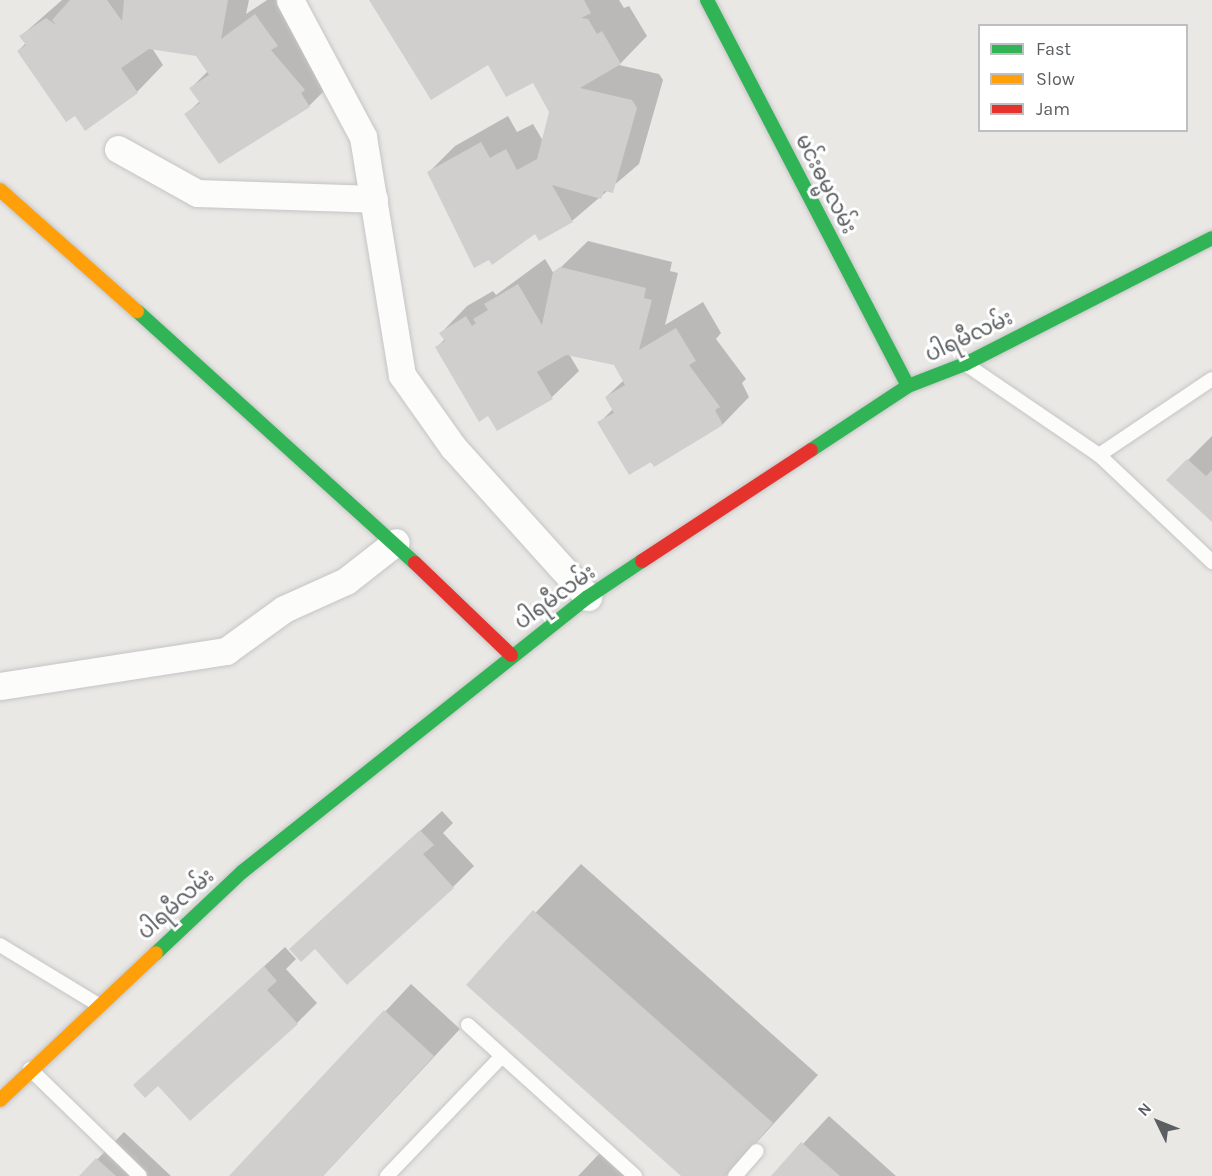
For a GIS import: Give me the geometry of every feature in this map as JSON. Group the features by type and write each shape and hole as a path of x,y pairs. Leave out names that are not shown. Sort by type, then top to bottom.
{"main road":[{"name":"မင်းဓမ္မလမ်း","path":"707,0 908,386"},
{"path":"0,190 396,542 511,655"},
{"name":"ပါရမီလမ်း","path":"0,1100 29,1068 242,872 511,655 588,597 908,386 965,364 1212,238"}],"street":[{"path":"290,0 363,137 402,375 453,447 588,597"},
{"path":"118,148 197,193 374,199"},
{"path":"0,686 226,651 284,609 346,581 396,542"}],"lane":[{"path":"965,364 1099,455 1212,561"},
{"path":"1099,455 1212,379"},
{"path":"0,945 97,1004"},
{"path":"468,1025 635,1176"},
{"path":"387,1176 502,1056"},
{"path":"29,1068 140,1176"},
{"path":"735,1176 757,1151"}],"building":[{"path":"70,0 107,0 122,21 124,0 228,0 221,39 255,14 278,46 271,50 305,90 301,93 310,107 219,164 184,114 200,103 189,88 209,75 196,56 149,49 121,68 138,93 85,131 75,116 66,122 17,51 26,45 19,36 46,18 56,25 52,20"},
{"path":"369,0 584,0 591,13 581,18 588,19 597,34 602,31 621,64 580,88 632,100 637,108 613,193 604,191 601,199 552,185 573,222 539,241 535,234 492,265 489,260 474,268 427,172 481,142 490,158 506,149 517,170 537,159 549,112 533,83 506,97 488,65 431,100"},
{"path":"560,267 646,288 644,298 652,300 639,350 676,328 696,361 689,365 720,407 715,410 723,425 654,467 651,462 629,475 597,422 614,413 605,397 625,385 614,365 566,355 537,372 553,399 497,431 488,416 479,422 435,347 445,341 439,333 466,316 472,326 476,323 473,319 488,310 484,304 518,284 542,325 553,272"},
{"path":"1187,459 1206,476 1212,470 1212,522 1166,480"},
{"path":"420,830 434,845 423,854 454,888 347,985 315,949 301,962 289,949"},
{"path":"533,910 773,1123 726,1176 681,1176 466,985"},
{"path":"264,966 277,981 267,990 298,1024 190,1121 158,1086 145,1098 133,1085"},
{"path":"384,1010 434,1056 323,1176 229,1176"},
{"path":"801,1142 840,1176 771,1176"},
{"path":"96,1158 116,1176 79,1176"}],"traffic: fast":[{"path":"707,0 908,386"},
{"path":"811,450 908,386 965,364 1212,238"},
{"path":"137,311 415,563"},
{"path":"156,953 242,872 588,597 642,561"}],"traffic: slow":[{"path":"0,190 137,311"},
{"path":"0,1100 156,953"}],"traffic: jam":[{"path":"642,561 811,450"},
{"path":"415,563 511,655"}]}
